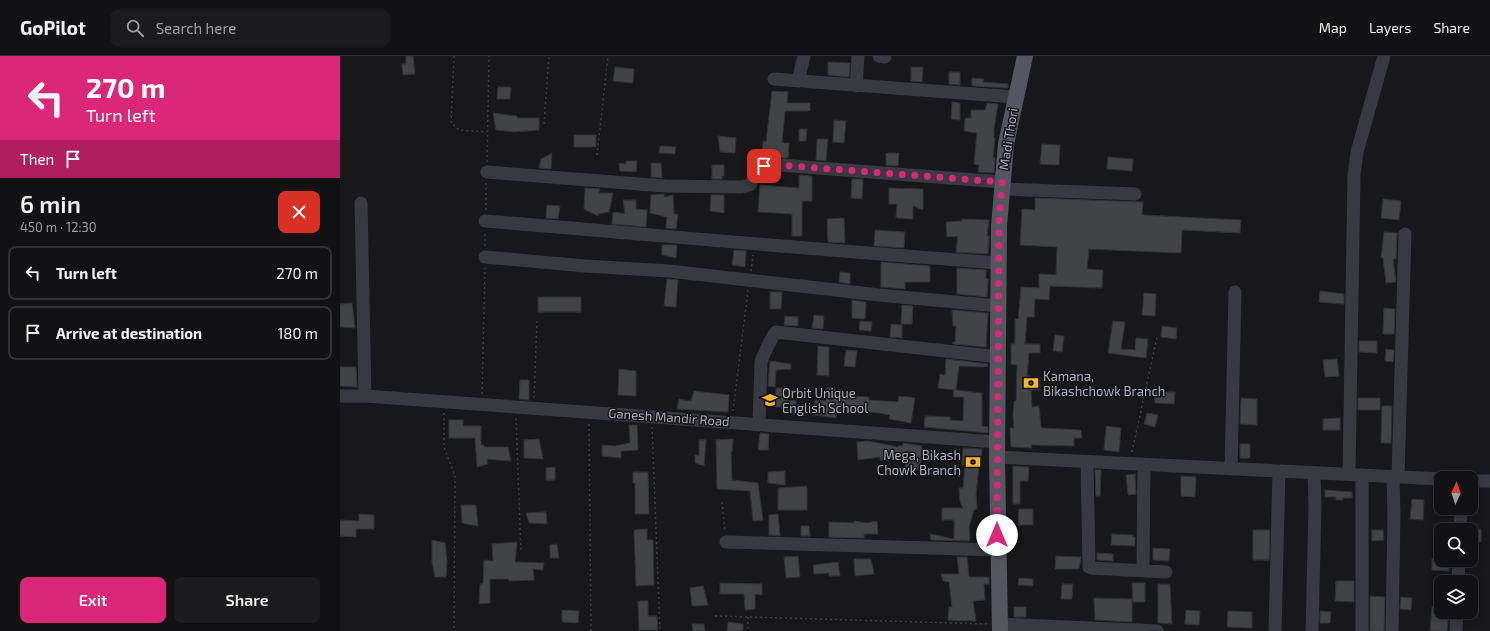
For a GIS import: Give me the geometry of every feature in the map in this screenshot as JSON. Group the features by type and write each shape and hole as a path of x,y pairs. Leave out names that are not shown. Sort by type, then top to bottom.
{"main road":[{"name":"Madi Thori","path":"999,627 997,449 999,263 1002,186 1006,144 1025,56"}],"street":[{"path":"798,81 804,56"},
{"path":"856,86 858,56"},
{"path":"878,56 885,56"},
{"path":"1349,474 1354,176 1357,152 1384,56"},
{"path":"774,79 1015,97"},
{"path":"486,172 665,186 741,187 750,184 758,168 779,165 1002,186 1135,194"},
{"path":"361,203 364,396"},
{"path":"486,221 858,253 999,263"},
{"path":"1392,631 1394,515 1405,234"},
{"path":"485,257 750,279 879,295 999,306"},
{"path":"1231,469 1235,292"},
{"path":"759,423 762,356 769,346 771,337 776,332 999,357"},
{"name":"Ganesh Mandir Road","path":"340,396 364,396 444,403 759,423 997,449 1087,462 1434,479"},
{"path":"1087,462 1089,567 1166,572"},
{"path":"1143,570 1144,464"},
{"path":"1275,631 1279,471"},
{"path":"1312,631 1315,506 1314,473"},
{"path":"1362,475 1362,631"},
{"path":"1478,481 1490,481"},
{"path":"726,542 997,550"},
{"path":"1456,631 1457,619"},
{"path":"999,627 1157,631"}],"path":[{"path":"454,56 451,123 459,130 487,132"},
{"path":"544,124 549,56"},
{"path":"597,155 608,56"},
{"path":"732,421 754,243"},
{"path":"534,408 537,321"},
{"path":"1129,464 1158,337"},
{"path":"444,403 444,448 455,476 454,631"},
{"path":"515,407 521,552"},
{"path":"589,412 591,631"},
{"path":"651,416 660,631"},
{"path":"722,502 726,542"},
{"path":"715,616 748,616 999,627"},
{"path":"748,616 748,631"}],"building":[{"path":"406,56 413,56 415,74 403,75 402,64 406,64"},
{"path":"828,62 850,63 849,77 828,75"},
{"path":"615,67 634,69 633,83 613,81"},
{"path":"911,67 923,67 922,82 911,81"},
{"path":"949,72 960,72 960,85 949,84"},
{"path":"972,78 984,79 983,82 1008,84 1008,88 972,86"},
{"path":"498,87 511,87 510,99 497,99"},
{"path":"772,91 788,92 787,103 810,103 810,111 785,111 782,143 789,143 788,158 769,158 769,155 762,154 763,141 766,142"},
{"path":"952,102 960,103 960,120 951,119"},
{"path":"987,103 998,104 994,128 994,173 978,172 979,165 974,164 977,133 964,131 965,118 971,118 971,110 985,110"},
{"path":"493,113 517,116 517,118 539,118 539,130 514,132 496,130"},
{"path":"834,120 846,121 844,143 833,142"},
{"path":"799,129 807,129 806,141 799,141"},
{"path":"574,135 596,135 596,147 574,147"},
{"path":"718,136 736,138 735,153 720,152"},
{"path":"817,139 828,139 826,161 816,160"},
{"path":"1042,144 1060,145 1059,165 1040,164"},
{"path":"660,146 676,147 675,154 659,153"},
{"path":"552,153 551,169 539,168 541,159"},
{"path":"886,153 899,153 898,166 886,165"},
{"path":"1108,157 1133,159 1132,171 1107,169"},
{"path":"626,161 637,161 636,172 620,171 619,163 626,164"},
{"path":"651,163 661,163 662,178 651,177"},
{"path":"712,165 724,165 724,176 722,176 722,179 712,179"},
{"path":"799,175 812,176 812,201 802,201 802,236 792,236 792,214 758,212 760,185 799,188"},
{"path":"852,179 863,179 862,199 851,198"},
{"path":"585,188 600,189 599,193 613,193 609,212 598,214 598,216 584,209"},
{"path":"889,188 923,189 923,210 913,206 913,219 896,218 897,204 889,204"},
{"path":"664,194 664,197 673,195 674,214 678,214 676,229 666,228 667,217 650,213 651,195"},
{"path":"711,195 724,195 724,213 710,211"},
{"path":"1035,198 1143,202 1142,215 1241,220 1240,233 1182,230 1181,253 1089,249 1087,269 1103,270 1102,288 1050,286 1049,300 1035,299 1034,317 1027,317 1025,344 1040,344 1040,353 1029,353 1027,376 1030,376 1030,381 1040,380 1040,390 1031,390 1032,407 1039,406 1041,427 1043,428 1081,430 1082,438 1074,438 1074,446 1031,445 1032,448 1011,447 1010,428 1014,428 1013,416 1014,401 1016,401 1017,365 1011,364 1011,344 1015,344 1015,319 1018,319 1021,287 1039,288 1039,274 1056,275 1057,247 1020,245 1022,209 1035,210"},
{"path":"1383,199 1401,201 1399,220 1381,218"},
{"path":"623,200 636,200 636,209 647,210 646,227 612,224 613,212 625,214"},
{"path":"547,205 560,206 558,219 546,218"},
{"path":"844,218 845,243 828,242 827,219"},
{"path":"962,219 989,220 987,236 989,236 988,254 956,252 958,236 947,237 946,222 962,221"},
{"path":"875,230 905,232 904,248 874,246"},
{"path":"1384,232 1397,233 1396,259 1393,259 1396,282 1386,283 1383,258 1381,258"},
{"path":"662,245 677,245 676,258 662,255"},
{"path":"734,250 746,251 745,267 732,265"},
{"path":"881,262 930,266 930,282 905,282 905,289 881,287"},
{"path":"957,268 986,270 986,279 988,279 987,297 957,294"},
{"path":"840,272 850,273 850,284 839,282"},
{"path":"667,279 678,280 676,307 664,306"},
{"path":"1320,291 1344,294 1344,304 1319,302"},
{"path":"770,292 782,292 781,309 770,309"},
{"path":"1144,293 1156,294 1155,316 1142,315"},
{"path":"538,297 581,297 581,312 538,312"},
{"path":"852,300 866,302 865,319 852,318"},
{"path":"352,303 355,328 340,327 340,304"},
{"path":"902,305 913,306 912,324 901,324"},
{"path":"1384,308 1395,309 1394,334 1383,334"},
{"path":"952,310 988,313 986,347 953,344 953,342 955,342 956,326 953,326"},
{"path":"814,315 824,316 823,329 812,328"},
{"path":"785,316 798,317 798,326 784,325"},
{"path":"860,321 872,322 871,331 859,330"},
{"path":"1113,321 1125,322 1121,349 1135,350 1136,338 1148,339 1146,358 1108,353"},
{"path":"891,324 902,325 902,338 890,337"},
{"path":"1162,326 1177,328 1176,339 1161,337"},
{"path":"1055,335 1064,336 1062,352 1053,351"},
{"path":"1359,341 1377,341 1377,353 1359,352"},
{"path":"818,346 829,347 829,376 817,375"},
{"path":"1386,349 1394,350 1393,362 1385,361"},
{"path":"846,350 857,351 855,367 844,366"},
{"path":"946,359 988,364 988,366 983,367 959,366 956,390 982,393 982,426 988,427 988,433 924,427 925,416 950,417 950,420 963,421 964,397 953,397 954,390 938,388 940,374 945,375"},
{"path":"1337,359 1339,376 1325,377 1323,360"},
{"path":"770,361 791,364 791,369 776,370 775,387 768,386"},
{"path":"340,367 356,367 357,387 340,386"},
{"path":"619,369 636,371 636,396 618,395"},
{"path":"520,380 529,380 529,400 519,399"},
{"path":"776,388 785,388 785,400 796,401 795,414 785,413 785,407 775,407"},
{"path":"827,388 835,388 835,395 869,397 869,400 898,402 899,396 915,398 911,423 889,419 890,415 879,413 835,411 836,418 814,415 815,400 826,401"},
{"path":"694,391 729,395 728,412 677,409 679,399 691,401"},
{"path":"1154,392 1175,392 1174,404 1155,403"},
{"path":"1241,398 1257,399 1257,425 1240,424"},
{"path":"1358,398 1380,398 1380,410 1358,410"},
{"path":"1382,406 1392,406 1391,443 1381,443"},
{"path":"1147,413 1158,415 1155,427 1144,424"},
{"path":"1340,418 1340,430 1323,430 1323,419"},
{"path":"449,420 463,420 463,426 481,426 481,445 484,445 484,447 508,447 511,461 487,459 488,464 477,467 475,438 449,438"},
{"path":"629,425 637,425 638,450 621,451 621,458 602,456 602,445 616,446 630,443"},
{"path":"1106,426 1121,428 1119,452 1104,450"},
{"path":"760,433 769,434 768,450 758,450"},
{"path":"539,439 543,459 524,458 524,440"},
{"path":"733,439 732,452 731,451 732,480 758,483 763,520 753,521 750,491 717,489 716,440"},
{"path":"699,440 706,440 704,466 695,463 695,455 699,456"},
{"path":"868,441 898,447 903,446 903,443 922,446 920,470 905,469 905,457 889,456 888,461 880,460 880,457 858,460 857,442"},
{"path":"1240,444 1250,444 1250,458 1240,458"},
{"path":"963,448 982,449 981,466 979,466 976,493 977,509 974,510 969,527 969,541 931,540 930,534 954,539 954,520 942,520 942,508 963,508 960,502 959,488 963,488 965,465 962,465"},
{"path":"1013,466 1029,467 1028,481 1020,481 1020,504 1013,504"},
{"path":"555,467 555,480 546,480 546,468"},
{"path":"1095,470 1101,470 1100,496 1096,496"},
{"path":"785,471 785,485 768,483 768,472"},
{"path":"633,472 648,472 649,514 635,514 635,483 633,483"},
{"path":"1135,474 1136,494 1128,495 1126,475"},
{"path":"1181,476 1196,477 1195,497 1181,496"},
{"path":"807,486 807,510 778,510 778,488"},
{"path":"1325,490 1352,492 1352,498 1336,500 1336,497 1325,497"},
{"path":"1412,499 1424,500 1423,520 1410,519"},
{"path":"461,505 476,505 478,526 462,523"},
{"path":"1019,509 1033,509 1033,525 1018,525"},
{"path":"546,512 547,524 529,523 526,513"},
{"path":"359,514 374,515 374,529 356,529 356,537 340,536 340,520 359,521"},
{"path":"778,514 780,536 769,535 769,515"},
{"path":"854,521 867,523 877,521 878,534 864,534 864,538 829,537 829,522 854,523"},
{"path":"801,526 809,526 810,536 801,536"},
{"path":"647,529 647,540 653,540 654,585 636,586 634,530"},
{"path":"1478,529 1481,529 1481,542 1478,542"},
{"path":"1253,530 1270,530 1269,560 1253,560"},
{"path":"1372,530 1383,530 1384,540 1372,541"},
{"path":"1112,534 1133,535 1133,537 1135,537 1135,546 1111,545"},
{"path":"432,540 445,543 447,562 446,577 435,577 432,562"},
{"path":"517,542 515,562 544,563 543,570 533,569 534,580 509,581 509,579 490,579 490,603 479,604 480,584 483,584 484,560 493,561 492,544"},
{"path":"557,544 559,558 550,558 550,545"},
{"path":"1153,548 1170,549 1169,561 1153,560"},
{"path":"1097,553 1113,554 1113,561 1097,560"},
{"path":"798,556 800,577 786,578 784,557"},
{"path":"1056,556 1081,557 1079,569 1055,569"},
{"path":"957,557 967,557 969,577 989,577 989,584 984,584 985,600 973,601 976,621 948,620 949,607 952,607 949,582 943,581 941,574 959,574"},
{"path":"854,559 871,559 874,574 855,576"},
{"path":"1432,559 1434,559 1434,567 1449,567 1449,571 1432,570"},
{"path":"838,562 840,576 829,576 829,573 814,574 813,565"},
{"path":"1019,578 1033,579 1033,586 1018,585"},
{"path":"1336,581 1354,581 1354,602 1335,601"},
{"path":"720,583 762,584 762,595 755,594 755,609 745,610 744,594 720,594"},
{"path":"1132,583 1145,583 1145,602 1133,602"},
{"path":"1062,584 1073,584 1072,599 1061,599"},
{"path":"1158,584 1170,584 1172,624 1158,623"},
{"path":"703,586 708,605 692,606 690,588"},
{"path":"1370,596 1385,597 1384,631 1370,631"},
{"path":"1401,597 1412,598 1411,610 1400,609"},
{"path":"1094,598 1132,599 1132,622 1095,620"},
{"path":"638,601 648,601 648,616 657,616 658,630 639,630"},
{"path":"1014,607 1026,607 1026,617 1014,617"},
{"path":"1432,607 1434,607 1434,619 1448,619 1447,631 1430,631"},
{"path":"562,610 579,611 578,623 562,622"},
{"path":"1186,610 1200,611 1199,625 1185,624"},
{"path":"1228,611 1252,612 1252,628 1227,627"},
{"path":"1320,611 1331,612 1330,623 1320,623"},
{"path":"728,622 743,624 743,631 727,631"},
{"path":"692,624 704,624 705,631 693,631"}],"place":[{"name":"Kamana, Bikashchowk Branch","path":"1031,383"},
{"name":"Orbit Unique English School","path":"770,400"},
{"name":"Mega, Bikash Chowk Branch","path":"973,462"}],"route":[{"path":"764,166 779,165 1002,182 999,226 997,535"}]}
